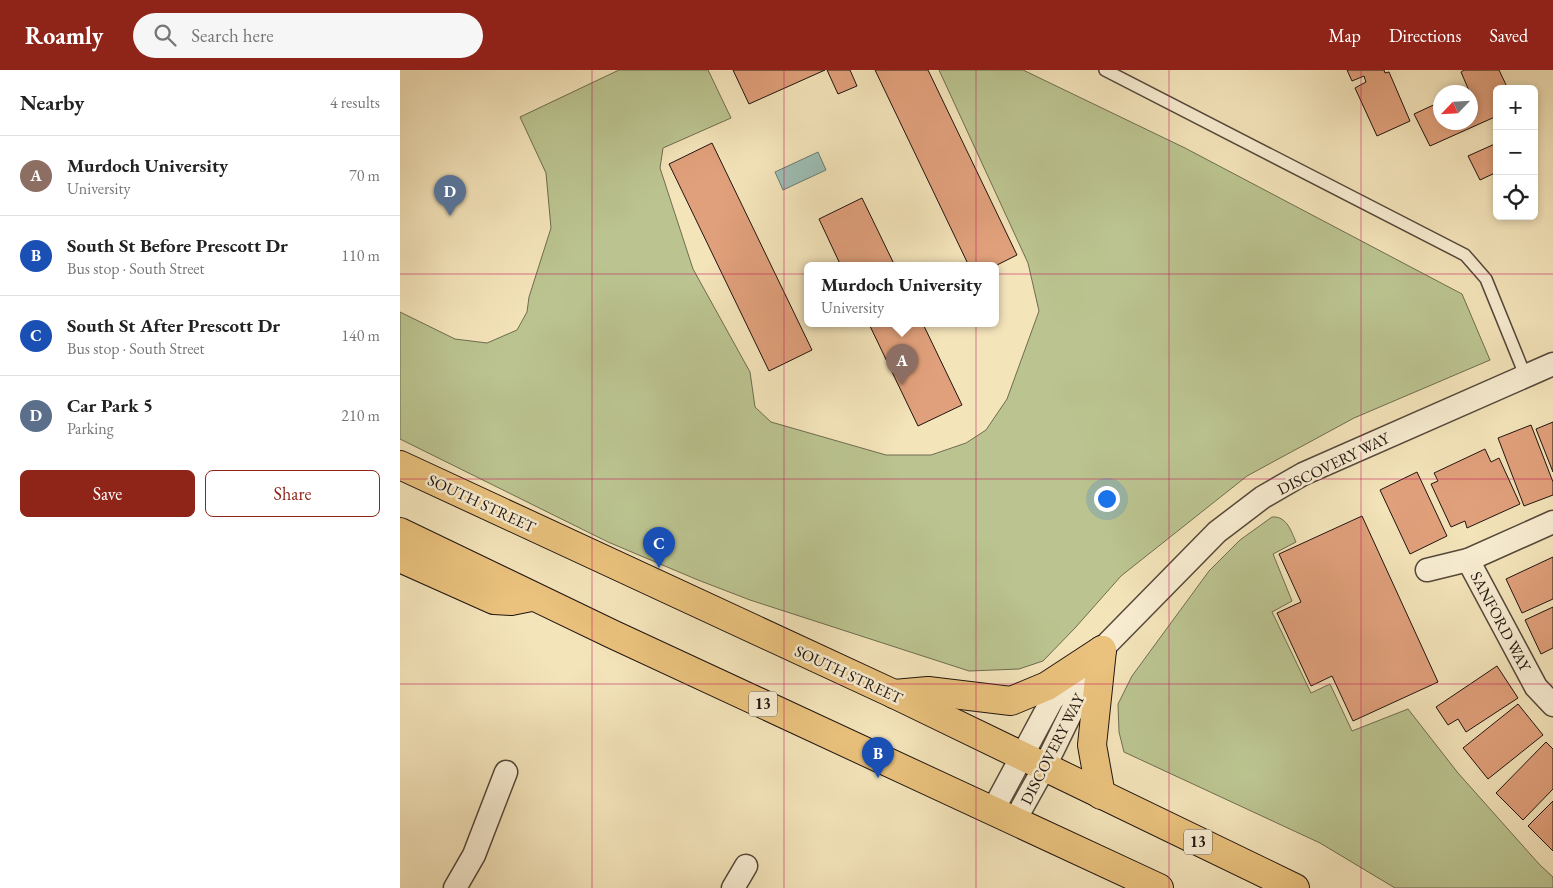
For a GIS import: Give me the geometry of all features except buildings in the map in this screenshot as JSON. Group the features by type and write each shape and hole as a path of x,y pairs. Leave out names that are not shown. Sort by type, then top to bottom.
{"highway":[{"name":"SOUTH STREET","path":"400,465 894,694 1100,796 1295,888"},
{"name":"13","path":"400,532 532,596 1159,888"},
{"path":"400,558 494,600 511,601 532,596"},
{"path":"894,694 928,691 1011,701 1047,686 1102,650"},
{"path":"1100,796 1092,745 1102,650"}],"street":[{"name":"DISCOVERY WAY","path":"1004,815 1032,762 1102,650 1217,532 1264,497 1302,474 1553,364"},
{"path":"1427,570 1468,560 1553,522"},
{"name":"SANFORD WAY","path":"1468,560 1536,687 1553,705"},
{"path":"454,888 474,855 506,772"},
{"path":"733,888 746,866"}],"lane":[{"path":"1106,70 1466,255 1486,279 1525,375"}],"green space":[{"path":"619,70 708,70 731,118 663,148 660,168 693,269 750,372 755,407 771,422 886,455 931,455 966,443 986,430 1007,399 1039,311 1028,263 939,70 1023,70 1185,148 1462,294 1490,360 1354,418 1247,476 1121,576 1043,661 1019,669 969,671 750,600 608,542 400,439 400,312 455,339 487,343 517,330 527,312 529,297 551,228 546,173 520,117"},
{"path":"1272,517 1277,517 1285,522 1296,542 1273,554 1292,601 1272,612 1311,693 1330,684 1352,731 1408,709 1458,773 1539,864 1553,877 1553,888 1395,888 1320,843 1124,752 1119,732 1118,704 1132,676 1209,571 1240,540"}],"water":[{"path":"818,152 826,170 783,190 775,172"}],"place":[{"name":"Car Park 5","path":"450,216"},
{"name":"Murdoch University","path":"902,385"},
{"name":"South St After Prescott Dr","path":"659,568"},
{"name":"South St Before Prescott Dr","path":"878,778"}]}
